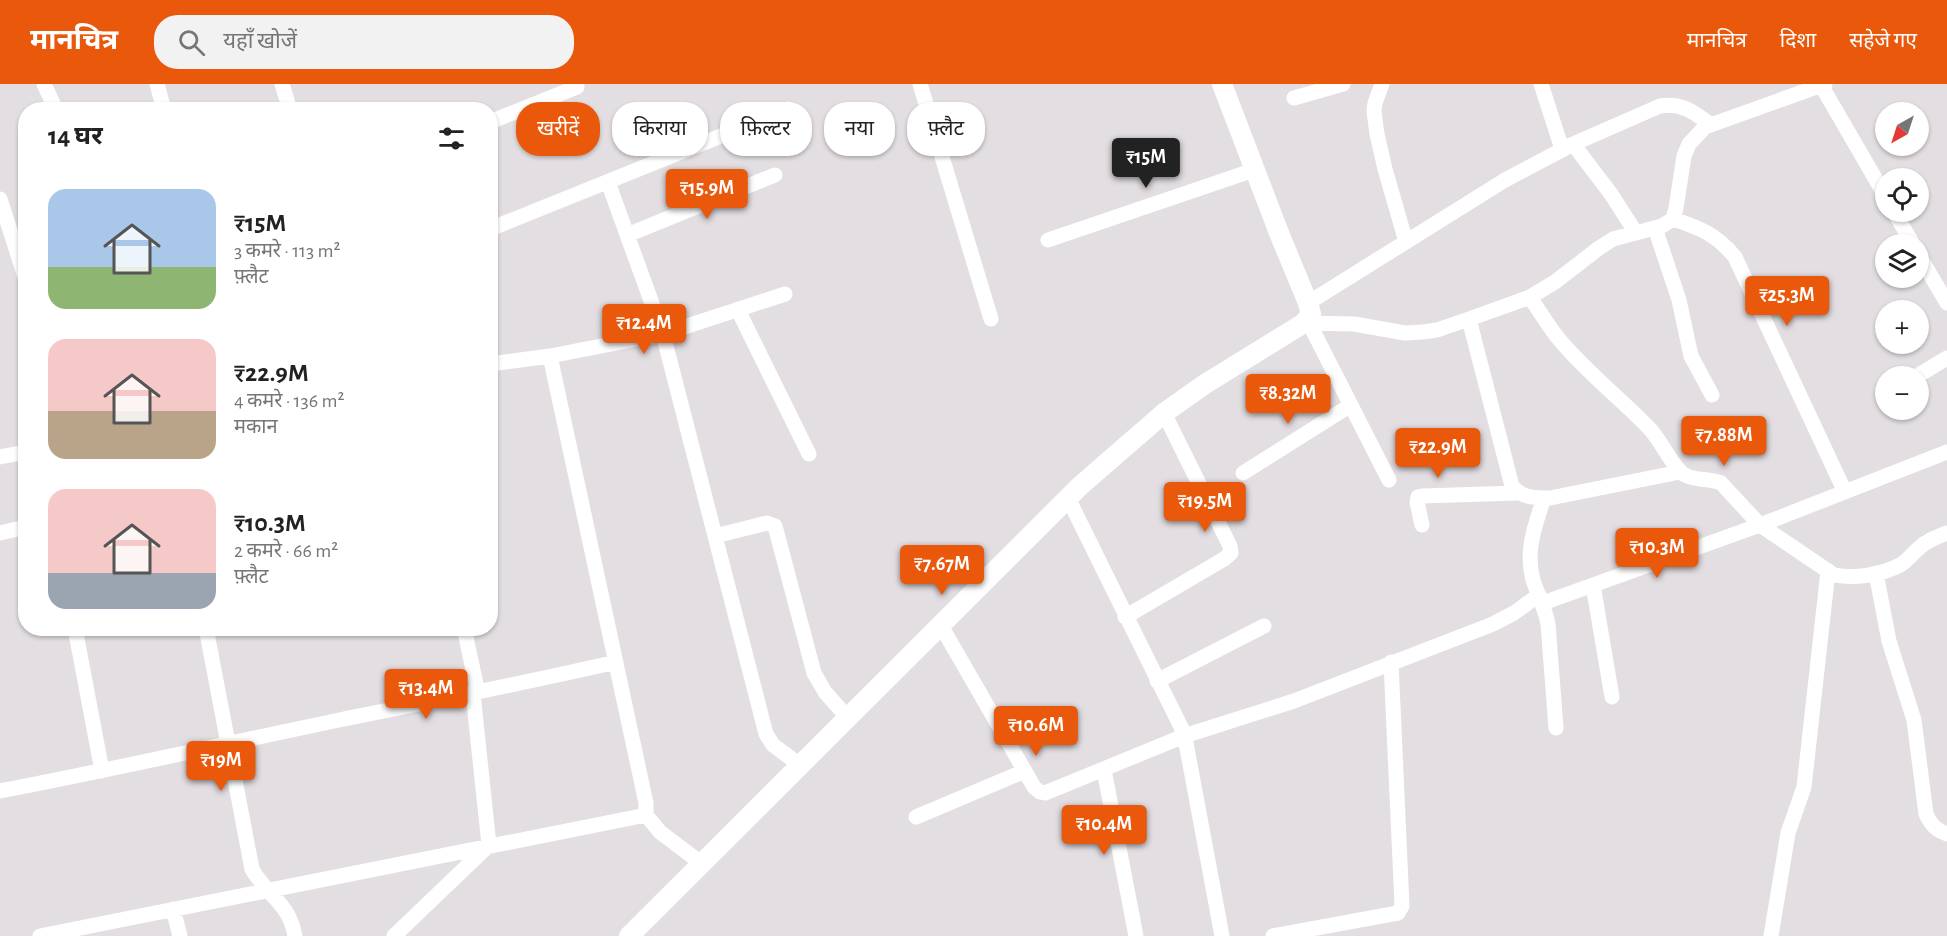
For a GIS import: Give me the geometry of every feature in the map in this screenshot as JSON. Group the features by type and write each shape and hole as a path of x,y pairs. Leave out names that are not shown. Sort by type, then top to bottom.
{"street":[{"path":"44,84 52,102"},
{"path":"157,84 162,102"},
{"path":"282,84 288,102"},
{"path":"920,84 991,319"},
{"path":"629,936 1068,498 1164,414 1204,384 1306,323 1311,314 1308,303 1222,84"},
{"path":"1294,98 1343,84"},
{"path":"1541,84 1568,147 1611,194 1636,233"},
{"path":"498,119 579,85"},
{"path":"1385,85 1375,103 1377,134 1406,242"},
{"path":"1306,323 1354,324 1405,333 1437,330 1530,297 1555,282 1613,239 1662,226 1673,219 1684,156 1697,133 1711,125 1823,85 1875,177"},
{"path":"1308,303 1505,180 1568,147 1660,106 1668,104 1683,106 1711,125"},
{"path":"498,226 720,137"},
{"path":"1048,240 1254,170"},
{"path":"627,235 775,175"},
{"path":"608,182 663,334 766,734 773,745 800,765"},
{"path":"0,199 18,255"},
{"path":"1673,219 1702,229 1725,244 1735,257 1845,492"},
{"path":"1655,228 1679,300 1691,356 1712,395"},
{"path":"1929,273 1947,303"},
{"path":"498,363 550,356 663,334 786,294"},
{"path":"1530,297 1559,339 1649,428 1680,472 1686,476 1721,483 1760,525 1834,575 1845,577 1876,573 1899,565 1925,543 1947,533"},
{"path":"738,310 809,454"},
{"path":"1469,319 1512,486 1517,493"},
{"path":"1306,323 1389,480"},
{"path":"550,356 646,803 646,815 660,832 701,863"},
{"path":"1929,369 1947,358"},
{"path":"1244,473 1351,405"},
{"path":"1125,617 1231,553 1230,546 1164,414"},
{"path":"940,624 1034,787 1045,793 1184,736 1273,708 1499,621 1541,599 1593,585 1760,525 1947,452"},
{"path":"0,457 18,454"},
{"path":"1422,525 1417,502 1418,497 1422,496 1517,493 1534,498 1544,498 1680,472"},
{"path":"1068,498 1184,736 1192,768 1222,936"},
{"path":"1544,498 1532,537 1530,552 1532,572 1546,613 1550,640 1556,728"},
{"path":"715,536 767,523 775,526 814,673 825,692 847,717"},
{"path":"0,533 18,529"},
{"path":"1771,936 1788,833 1804,787 1828,571"},
{"path":"1876,573 1893,658 1914,720 1926,814 1930,823 1937,830 1947,834"},
{"path":"1593,585 1612,697"},
{"path":"1157,681 1264,626"},
{"path":"77,636 102,771"},
{"path":"208,636 252,869 258,881 278,900 293,923 295,936"},
{"path":"465,636 475,694 489,845"},
{"path":"1273,936 1398,913 1402,906 1391,662"},
{"path":"0,790 102,771 616,663"},
{"path":"1104,770 1136,936"},
{"path":"916,817 1025,771"},
{"path":"40,936 646,815"},
{"path":"394,936 489,845"},
{"path":"173,909 180,936"}]}
